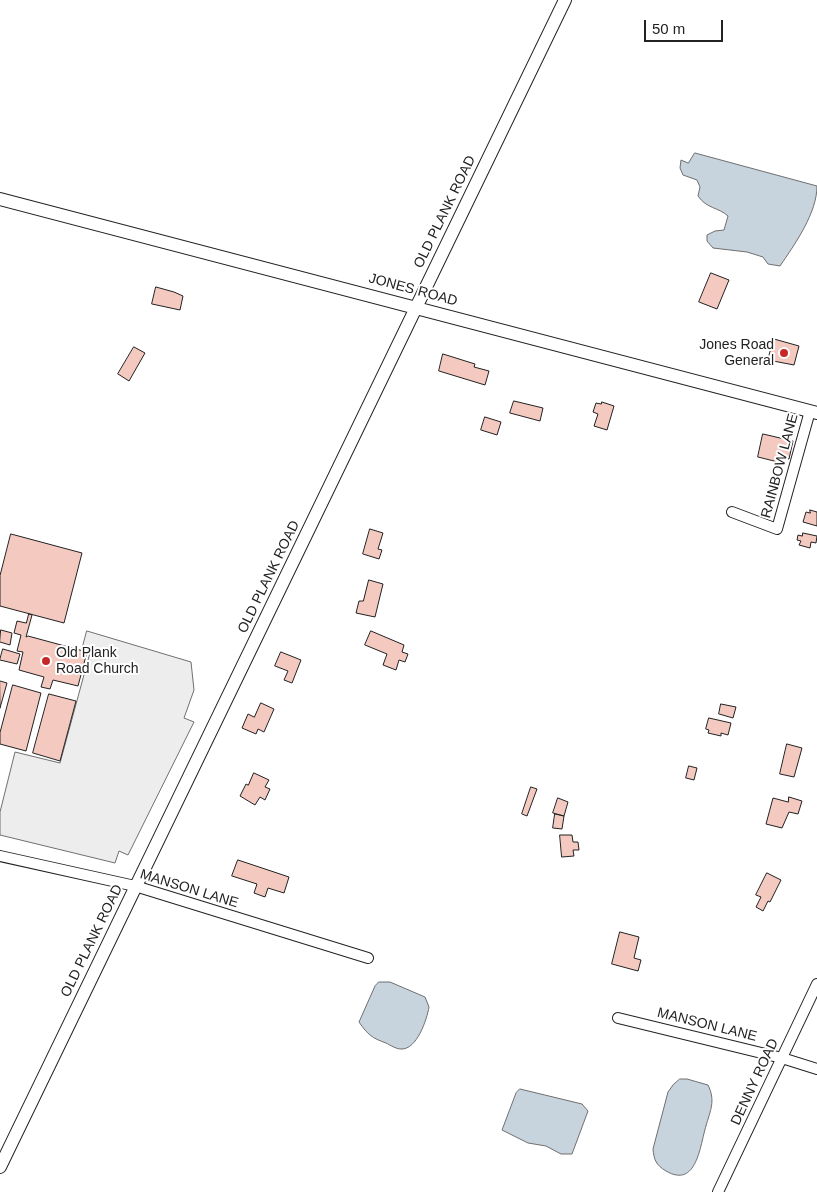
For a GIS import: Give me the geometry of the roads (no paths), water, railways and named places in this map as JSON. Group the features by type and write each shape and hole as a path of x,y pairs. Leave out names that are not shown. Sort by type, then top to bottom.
{"street":[{"name":"OLD PLANK ROAD","path":"0,1166 294,562 415,306 564,0"},
{"name":"JONES ROAD","path":"0,199 415,306 813,412"},
{"name":"RAINBOW LANE","path":"732,512 777,529 813,412"},
{"name":"MANSON LANE","path":"0,856 135,886 368,958"},
{"name":"DENNY ROAD","path":"718,1192 817,984"},
{"name":"MANSON LANE","path":"618,1018 782,1058 817,1069"}],"place":[{"name":"Jones Road General","path":"784,353"},
{"name":"Old Plank Road Church","path":"46,661"}]}
